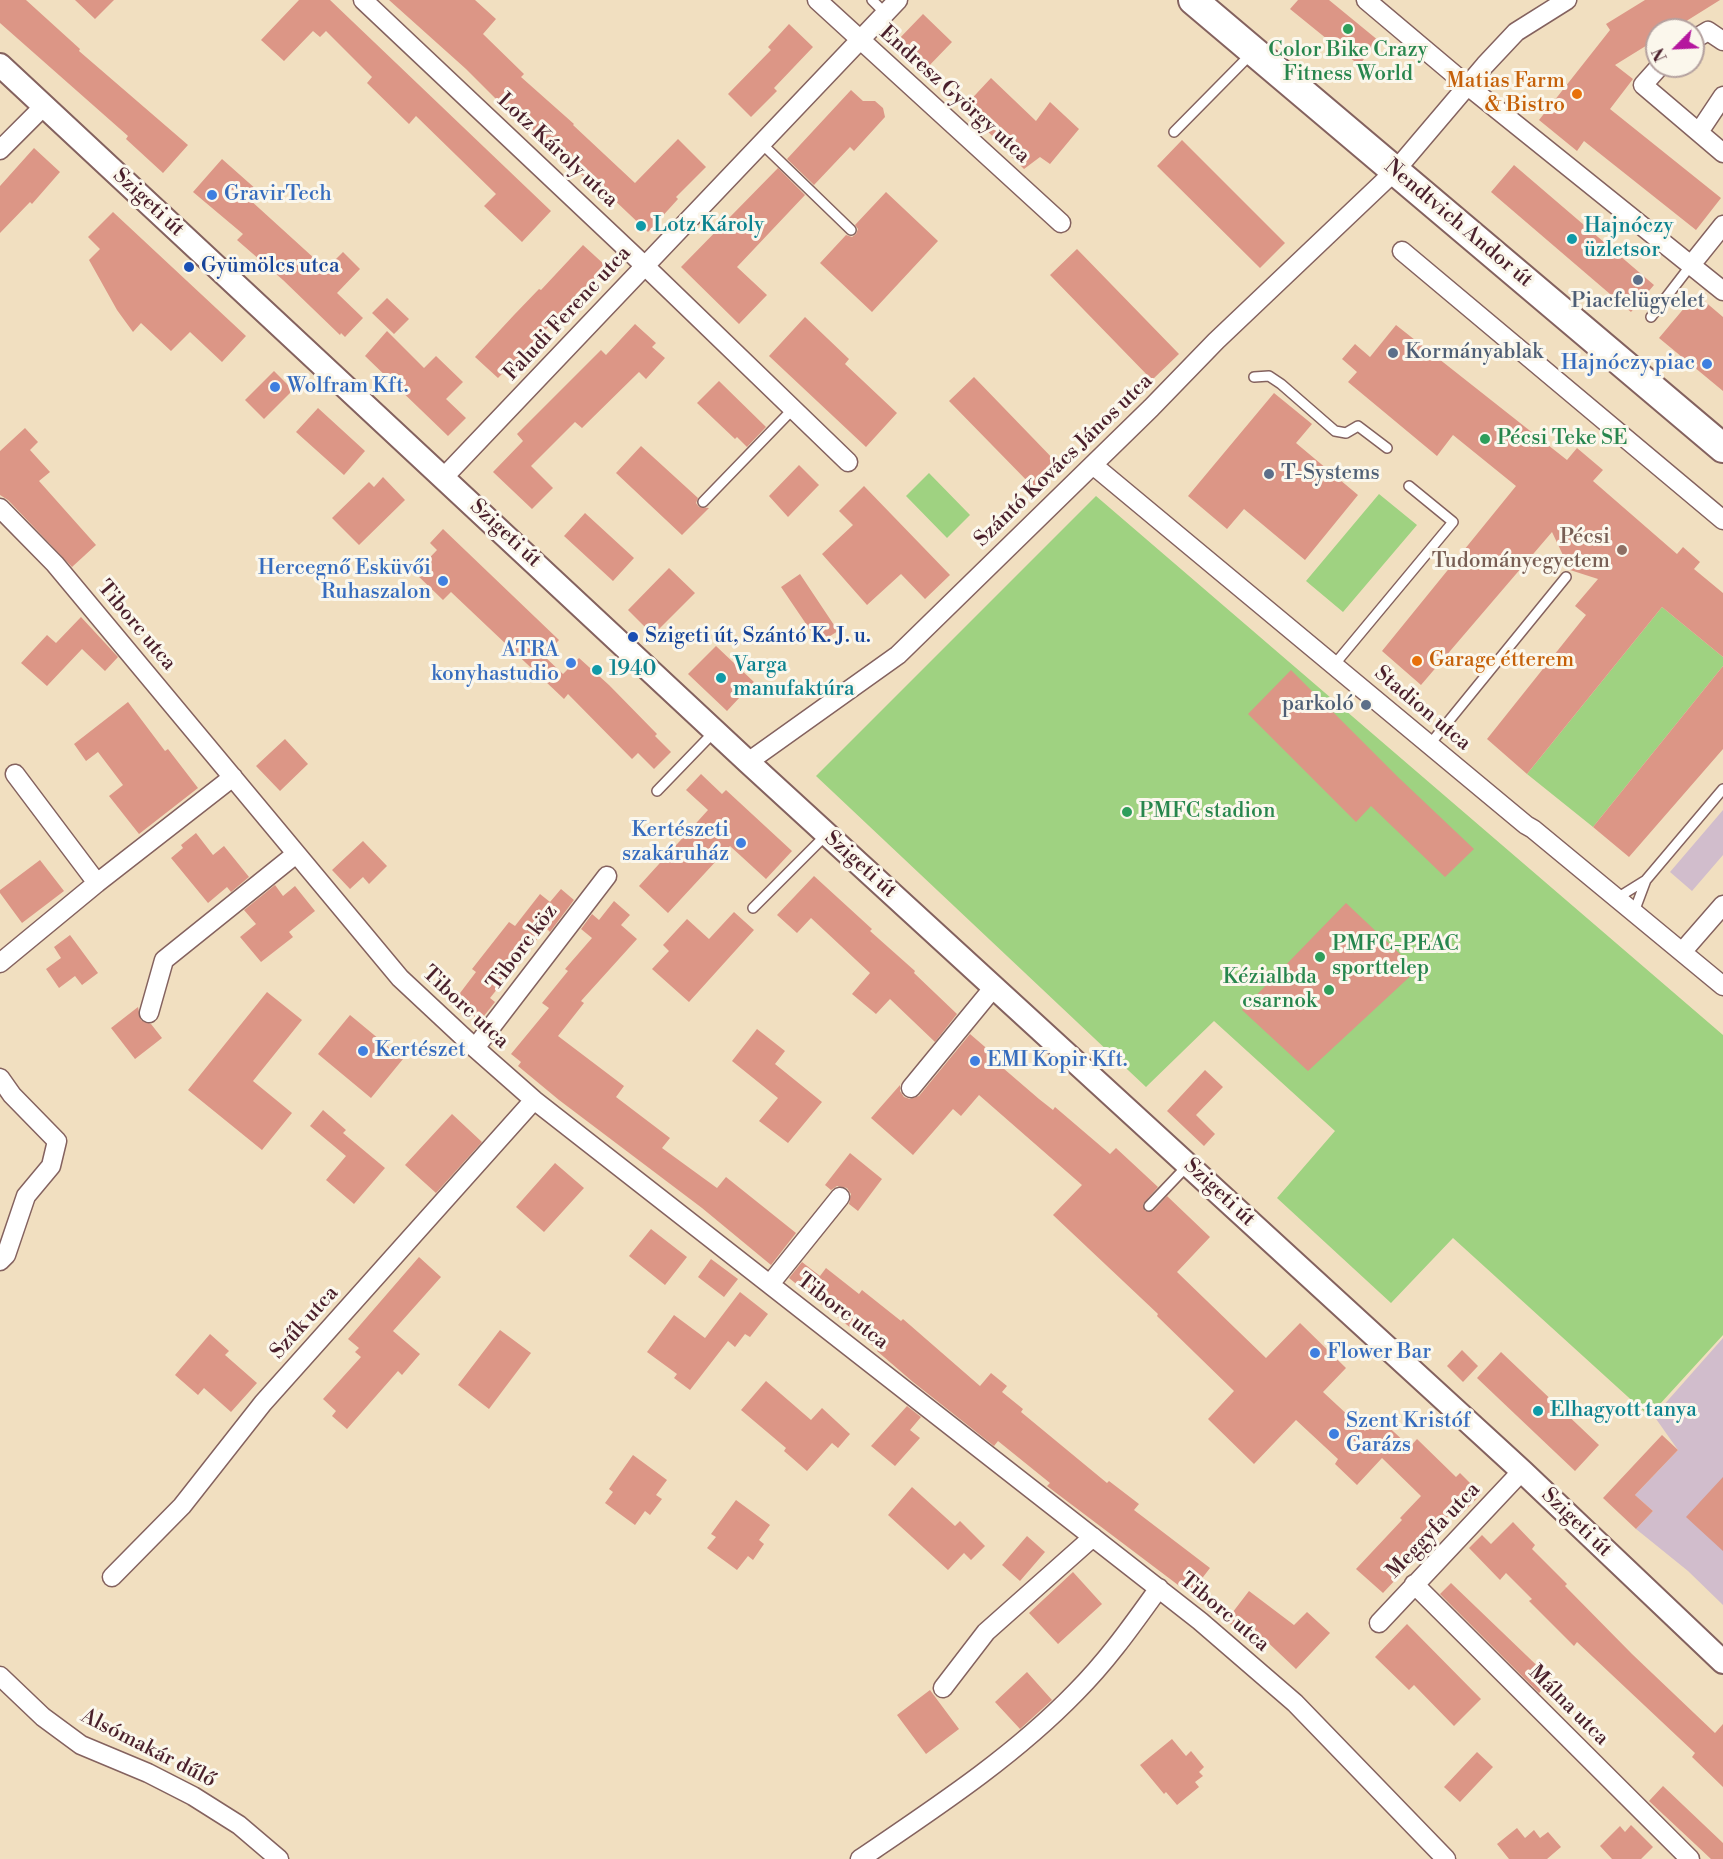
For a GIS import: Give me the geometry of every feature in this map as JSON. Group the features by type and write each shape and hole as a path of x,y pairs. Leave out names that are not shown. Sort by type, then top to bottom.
{"main road":[{"name":"Nendtvich Andor út","path":"1193,0 1723,448"}],"street":[{"name":"Lotz Károly utca","path":"363,0 645,266 848,462"},
{"name":"Endresz György utca","path":"817,0 1061,223"},
{"path":"1366,0 1468,86 1723,291"},
{"name":"Szántó Kovács János utca","path":"748,762 898,655 1093,465 1216,341 1395,171 1516,32 1567,0"},
{"name":"Faludi Ferenc utca","path":"444,477 859,39 892,7"},
{"path":"1705,33 1708,31 1723,41"},
{"name":"Szigeti út","path":"0,65 748,762 1522,1471 1723,1662"},
{"path":"1649,78 1643,85 1723,153"},
{"path":"1699,132 1723,96"},
{"path":"0,150 43,106"},
{"path":"1684,261 1723,225"},
{"path":"1402,251 1723,520"},
{"name":"Stadion utca","path":"1093,465 1723,986"},
{"name":"Tiborc utca","path":"0,508 55,564 400,978 534,1100 1200,1621 1295,1703 1446,1859"},
{"path":"15,774 97,883"},
{"path":"0,963 97,883 233,777"},
{"path":"149,1013 164,960 296,854"},
{"name":"Tiborc köz","path":"475,1048 607,876"},
{"path":"1682,952 1723,906"},
{"path":"911,1088 994,987"},
{"path":"0,1078 12,1095 57,1142 51,1166 26,1196 6,1256 0,1261"},
{"name":"Szűk utca","path":"112,1578 182,1506 263,1403 534,1100"},
{"path":"770,1284 840,1197"},
{"name":"Meggyfa utca","path":"1379,1623 1522,1471"},
{"path":"943,1688 986,1632 1093,1537"},
{"name":"Málna utca","path":"1414,1584 1690,1859"},
{"path":"860,1859 986,1770 1046,1720 1076,1692 1114,1650 1159,1588"},
{"name":"Alsómakár dűlő","path":"0,1676 43,1716 81,1745 148,1773 193,1796 239,1825 279,1859"}],"lane":[{"path":"872,0 892,7"},
{"path":"1174,132 1254,51"},
{"path":"761,143 851,230"},
{"path":"1651,317 1684,261"},
{"path":"1254,377 1269,376 1281,384 1335,431 1346,433 1358,426 1387,448"},
{"path":"703,502 793,409"},
{"path":"1334,665 1453,522 1409,486"},
{"path":"1430,744 1566,578"},
{"path":"657,791 715,731"},
{"path":"1617,898 1646,880 1723,789"},
{"path":"753,908 827,834"},
{"path":"1634,912 1646,880"},
{"path":"1149,1206 1188,1165"}],"shaded area":[{"path":"1723,810 1723,855 1692,891 1670,872"},
{"path":"1723,1338 1723,1605 1688,1571 1636,1529 1653,1511 1635,1495 1678,1450 1654,1416"}],"green space":[{"path":"929,473 970,515 947,538 906,496"},
{"path":"1379,494 1417,525 1343,612 1306,581"},
{"name":"PMFC-PEAC sporttelep","path":"1096,496 1723,1035 1723,1335 1649,1416 1453,1238 1391,1303 1277,1198 1335,1131 1214,1021 1146,1087 816,776"},
{"path":"1662,607 1723,657 1723,666 1593,827 1527,774"}],"building":[{"path":"0,0 26,0 80,49 79,51 188,145 163,173 126,139 128,136 0,23"},
{"path":"75,0 114,0 95,19"},
{"path":"299,0 330,0 551,211 522,242 484,206 496,194 416,116 409,124 367,83 372,77 326,31 320,37 313,31 284,61 261,40"},
{"path":"389,0 475,0 496,19 483,34 524,74 521,77 635,183 678,139 706,167 676,197 678,199 648,232 589,176 586,179 498,101"},
{"path":"1298,0 1329,0 1379,41 1359,65 1290,9"},
{"path":"1645,0 1720,0 1691,18 1645,18 1645,46 1615,65 1633,79 1610,109 1721,198 1696,230 1584,141 1577,151 1539,120 1610,30 1606,24"},
{"path":"923,14 952,42 925,70 896,42"},
{"path":"789,24 813,47 774,88 777,91 751,117 728,94 771,50 768,47"},
{"path":"991,78 1036,121 1050,102 1079,129 1050,164 1040,157 1024,169 963,108"},
{"path":"851,90 863,101 875,101 883,108 885,117 854,151 850,147 814,185 787,159"},
{"path":"1182,140 1285,243 1260,268 1157,166"},
{"path":"34,148 60,172 32,204 30,202 0,233 0,186"},
{"path":"222,159 257,190 249,199 326,269 343,252 360,269 337,293 363,318 345,337 341,333 340,335 237,240 243,234 193,192"},
{"name":"Hajnóczy üzletsor","path":"1514,165 1654,285 1631,312 1491,192"},
{"path":"778,168 805,195 737,267 767,295 739,324 681,267"},
{"path":"886,192 938,241 872,312 820,263 846,235 852,237 856,234 858,229 855,225"},
{"path":"113,212 246,336 222,362 190,332 171,351 141,323 133,332 117,310 89,260 100,249 88,237"},
{"path":"583,245 607,267 498,378 475,357"},
{"path":"1077,249 1179,354 1152,380 1050,275"},
{"name":"Hajnóczy piac","path":"1696,294 1723,317 1723,391 1659,338"},
{"path":"387,298 409,319 394,334 372,313"},
{"path":"805,317 849,359 845,364 897,413 866,447 769,356"},
{"path":"635,324 656,343 652,347 665,358 646,379 639,372 582,428 575,422 531,466 553,488 532,509 493,472 523,441 517,434 601,350 606,355"},
{"name":"Pécsi Tudományegyetem","path":"1396,325 1567,460 1577,448 1603,470 1593,481 1677,554 1683,547 1700,562 1694,569 1723,593 1723,657 1662,607 1527,774 1487,739 1586,615 1575,606 1598,579 1570,570 1552,532 1421,685 1382,651 1516,486 1453,435 1437,456 1348,382 1357,372 1342,359 1355,344 1370,357"},
{"path":"387,331 424,368 436,356 463,382 446,399 466,418 448,436 365,356"},
{"path":"274,371 293,390 264,419 245,400"},
{"path":"974,377 1059,465 1035,489 949,401"},
{"path":"719,381 766,427 747,447 737,437 735,439 697,403"},
{"name":"T-Systems","path":"1274,393 1312,424 1296,443 1358,495 1305,560 1244,509 1227,529 1188,496"},
{"path":"318,408 365,451 344,475 296,432"},
{"path":"25,428 38,442 30,450 50,472 39,481 96,545 72,567 8,500 0,495 0,451"},
{"path":"641,446 698,498 696,503 699,507 709,508 682,535 616,473"},
{"path":"799,465 819,485 788,517 769,496"},
{"path":"383,477 405,500 359,545 332,518 369,482 374,487"},
{"path":"864,486 950,575 925,599 901,574 867,605 822,554 853,525 839,511"},
{"path":"585,513 634,558 613,581 564,536"},
{"path":"443,529 559,640 544,656 563,674 579,658 657,734 655,736 671,752 654,769 638,753 632,759 568,694 564,699 451,592 443,600 415,573 437,550 430,543"},
{"path":"669,568 695,593 653,635 628,610"},
{"path":"800,574 838,631 819,643 781,587"},
{"path":"81,617 118,657 105,671 82,649 47,686 21,663 47,635 56,643"},
{"name":"Varga manufaktúra","path":"716,646 754,682 727,711 688,674"},
{"path":"1723,666 1723,749 1629,857 1593,827"},
{"path":"1291,670 1474,849 1445,877 1371,806 1356,822 1248,714"},
{"path":"128,702 165,751 168,749 198,788 139,834 109,796 123,785 98,752 86,761 74,744"},
{"path":"285,739 308,764 280,791 256,766"},
{"path":"701,774 722,794 726,790 792,851 766,879 730,846 668,913 639,886 708,810 686,790"},
{"path":"196,833 213,855 224,846 249,877 231,892 227,887 208,903 171,858 183,848 181,845"},
{"path":"363,841 387,866 369,884 363,877 350,889 332,870"},
{"path":"40,860 64,891 22,923 0,890"},
{"path":"814,876 872,929 870,931 915,971 914,973 957,1014 935,1042 890,999 876,1014 852,994 870,973 811,918 797,933 777,915"},
{"path":"275,885 283,896 295,886 315,911 289,932 293,937 261,962 240,937 256,924 244,910"},
{"path":"561,889 574,900 550,932 546,928 490,998 495,1002 480,1021 454,1001 476,972 472,969 509,922 515,926 540,894 550,902"},
{"path":"614,901 630,915 621,925 637,939 581,1001 584,1003 558,1036 624,1086 616,1097 670,1138 662,1148 717,1188 726,1177 796,1233 771,1265 702,1208 559,1100 518,1066 521,1062 511,1054 549,1008 542,1003 568,971 565,969 592,938 581,929 592,914 599,920"},
{"name":"Kézialbda csarnok","path":"1346,903 1417,970 1308,1071 1242,1010"},
{"path":"734,912 754,930 689,1002 652,969 669,951 663,945 687,919 709,939"},
{"path":"70,935 98,973 82,985 75,976 59,988 46,969 61,958 54,947"},
{"path":"267,992 302,1020 253,1081 292,1113 262,1150 188,1090"},
{"path":"138,1007 141,1020 151,1024 162,1038 135,1059 111,1028"},
{"path":"350,1015 403,1059 371,1098 318,1054"},
{"path":"757,1029 785,1051 775,1064 822,1102 788,1143 759,1121 778,1098 732,1061"},
{"path":"970,1034 1006,1065 1003,1068 1039,1099 1053,1110 1055,1107 1110,1154 1116,1148 1158,1187 1143,1204 1145,1211 1153,1211 1167,1196 1210,1237 1177,1272 1266,1358 1300,1323 1346,1368 1323,1392 1365,1431 1378,1417 1410,1447 1417,1439 1456,1477 1460,1473 1481,1494 1457,1519 1451,1513 1408,1558 1412,1562 1383,1593 1356,1569 1421,1496 1382,1458 1357,1485 1335,1464 1338,1459 1296,1420 1254,1464 1208,1419 1234,1391 1157,1316 1158,1314 1053,1215 1082,1185 979,1095 961,1116 953,1109 913,1155 871,1118 900,1085 900,1091 904,1097 910,1099 919,1096"},
{"path":"1205,1070 1223,1087 1196,1115 1215,1134 1204,1146 1167,1111"},
{"path":"323,1110 346,1130 343,1133 385,1168 354,1204 326,1180 346,1156 310,1126"},
{"path":"452,1114 482,1142 436,1193 405,1165"},
{"path":"850,1153 882,1179 858,1211 849,1204 851,1194 847,1188 837,1186 831,1190 825,1185"},
{"path":"555,1163 584,1188 544,1232 516,1207"},
{"path":"651,1229 687,1257 665,1285 629,1256"},
{"path":"419,1257 441,1277 393,1331 420,1354 402,1375 398,1371 347,1429 332,1416 336,1411 323,1399 361,1357 355,1352 359,1348 348,1339"},
{"path":"711,1259 738,1279 724,1297 698,1277"},
{"path":"802,1262 820,1276 826,1268 859,1294 862,1290 901,1321 903,1319 980,1386 991,1373 1007,1386 1002,1392 1023,1409 1021,1412 1107,1483 1109,1481 1139,1504 1134,1510 1210,1568 1190,1594 1047,1486 1050,1483 998,1441 994,1446 913,1382 878,1350 789,1278"},
{"path":"740,1292 768,1314 750,1337 745,1334 735,1347 728,1341 690,1390 674,1378 677,1374 647,1352 674,1315 705,1338"},
{"path":"500,1330 531,1353 489,1409 458,1385"},
{"path":"210,1334 229,1351 225,1355 257,1383 231,1412 204,1388 198,1395 175,1375"},
{"path":"1462,1350 1478,1366 1463,1382 1447,1366"},
{"name":"Elhagyott tanya","path":"1501,1352 1599,1445 1575,1471 1477,1378"},
{"path":"766,1381 811,1420 822,1408 850,1434 838,1448 832,1443 807,1471 784,1451 786,1448 741,1410"},
{"path":"907,1406 921,1417 910,1430 920,1438 895,1466 871,1446"},
{"path":"1662,1435 1678,1450 1635,1495 1653,1511 1636,1529 1603,1498"},
{"path":"633,1455 667,1480 656,1495 662,1499 650,1515 645,1511 635,1525 605,1503 613,1492 609,1489"},
{"path":"1723,1477 1723,1551 1686,1517"},
{"path":"912,1487 955,1526 960,1521 985,1546 971,1560 964,1553 948,1570 888,1515"},
{"path":"736,1500 770,1525 759,1540 764,1544 753,1560 748,1556 737,1570 707,1548 716,1537 711,1534"},
{"path":"1513,1522 1535,1545 1532,1549 1567,1584 1565,1586 1632,1654 1715,1733 1723,1724 1723,1787 1692,1757 1695,1753 1577,1642 1574,1646 1529,1601 1532,1599 1506,1573 1500,1580 1469,1548 1482,1535 1491,1544"},
{"path":"1027,1536 1045,1552 1020,1581 1002,1565"},
{"path":"1073,1572 1102,1604 1058,1644 1029,1613"},
{"path":"1451,1583 1552,1680 1539,1693 1440,1594"},
{"path":"1249,1591 1294,1625 1307,1612 1330,1633 1296,1669 1259,1634 1253,1641 1226,1621"},
{"path":"1407,1624 1481,1699 1454,1726 1414,1685 1409,1690 1375,1657"},
{"path":"1027,1672 1052,1700 1020,1729 995,1702"},
{"path":"930,1690 959,1729 926,1754 897,1715"},
{"path":"1172,1739 1186,1756 1191,1751 1204,1767 1199,1772 1203,1776 1195,1782 1199,1787 1177,1805 1166,1792 1164,1794 1140,1765"},
{"path":"1477,1752 1493,1767 1460,1802 1444,1787"},
{"path":"1663,1786 1723,1843 1723,1859 1711,1859 1649,1801"},
{"path":"1631,1825 1653,1847 1641,1859 1612,1859 1600,1846 1620,1826 1625,1832"},
{"path":"1517,1828 1525,1838 1534,1830 1540,1838 1548,1832 1561,1847 1547,1859 1509,1859 1497,1844"}],"place":[{"name":"Color Bike Crazy Fitness World","path":"1348,29"},
{"name":"Matias Farm & Bistro","path":"1577,94"},
{"name":"GravirTech","path":"212,195"},
{"name":"Lotz Károly","path":"641,226"},
{"name":"Hajnóczy üzletsor","path":"1572,239"},
{"name":"Gyümölcs utca","path":"189,267"},
{"name":"Piacfelügyelet","path":"1638,280"},
{"name":"Kormányablak","path":"1393,353"},
{"name":"Hajnóczy piac","path":"1707,364"},
{"name":"Wolfram Kft.","path":"275,387"},
{"name":"Pécsi Teke SE","path":"1485,439"},
{"name":"T-Systems","path":"1269,474"},
{"name":"Pécsi Tudományegyetem","path":"1622,550"},
{"name":"Hercegnő Esküvői Ruhaszalon","path":"443,581"},
{"name":"Szigeti út, Szántó K. J. u.","path":"633,637"},
{"name":"Garage étterem","path":"1417,661"},
{"name":"ATRA konyhastudio","path":"571,663"},
{"name":"1940","path":"597,670"},
{"name":"Varga manufaktúra","path":"721,678"},
{"name":"parkoló","path":"1366,705"},
{"name":"PMFC stadion","path":"1127,812"},
{"name":"Kertészeti szakáruház","path":"741,843"},
{"name":"PMFC-PEAC sporttelep","path":"1320,957"},
{"name":"Kézialbda csarnok","path":"1329,990"},
{"name":"Kertészet","path":"363,1051"},
{"name":"EMI Kopir Kft.","path":"975,1061"},
{"name":"Flower Bar","path":"1315,1353"},
{"name":"Elhagyott tanya","path":"1538,1411"},
{"name":"Szent Kristóf Garázs","path":"1334,1434"}]}
